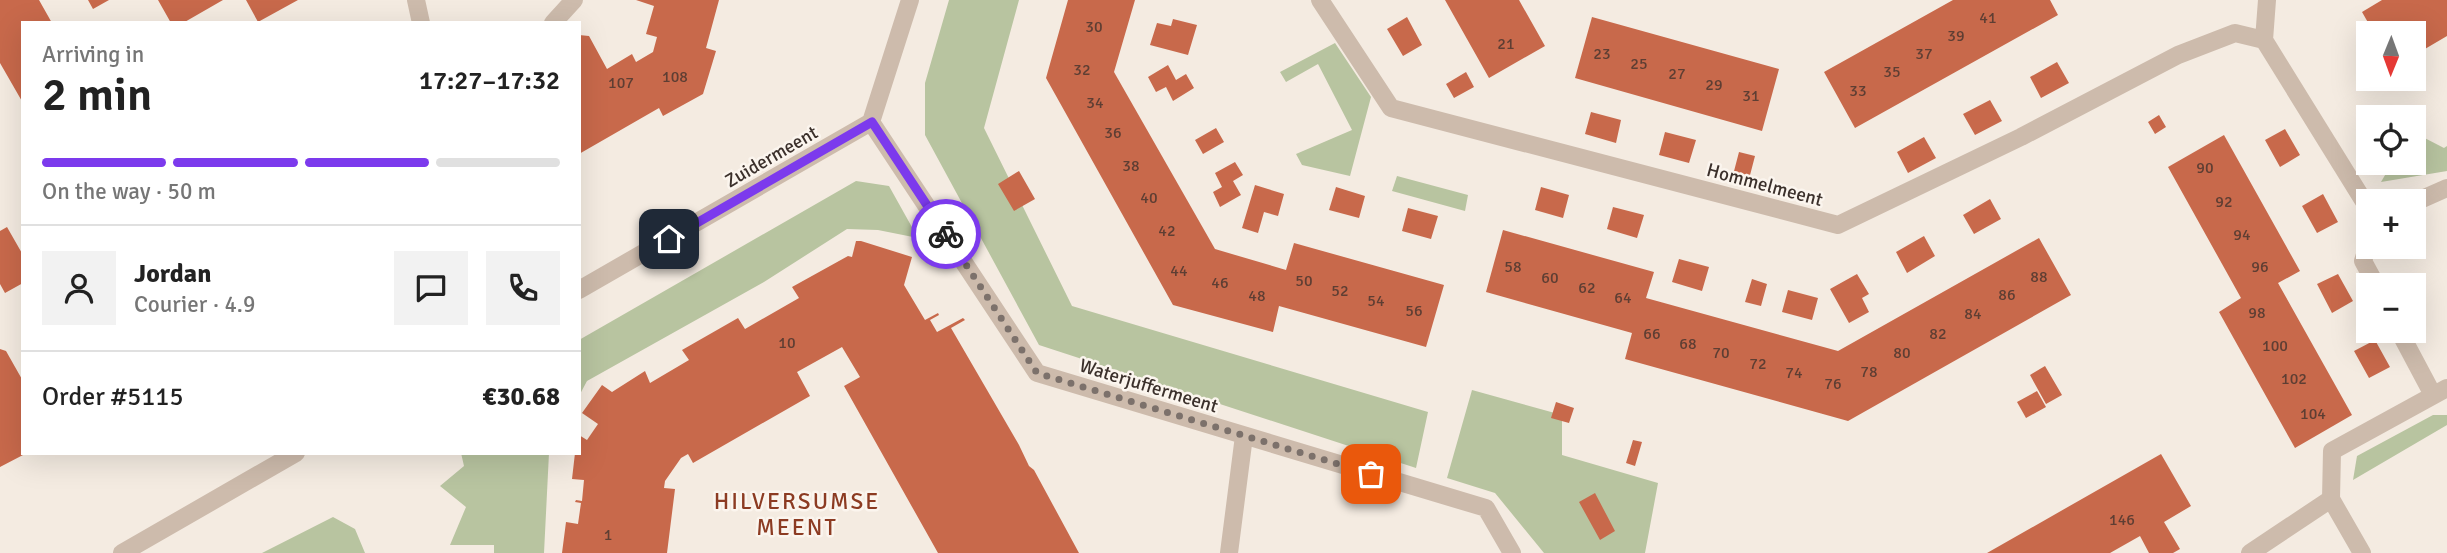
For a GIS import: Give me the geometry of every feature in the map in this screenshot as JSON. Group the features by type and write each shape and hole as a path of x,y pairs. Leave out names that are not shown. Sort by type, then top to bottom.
{"street":[{"path":"416,0 421,21"},
{"path":"555,21 575,0"},
{"path":"872,122 910,0"},
{"name":"Hommelmeent","path":"1320,0 1391,108 1838,225 2021,137 2178,55 2235,33 2264,40"},
{"path":"2267,0 2264,40 2356,189"},
{"name":"Zuidermeent","path":"581,289 872,122"},
{"name":"Waterjuffermeent","path":"872,122 1037,373 1486,508 1512,553"},
{"path":"2426,197 2447,188"},
{"path":"2362,553 2331,499 2332,451 2440,392 2407,343"},
{"path":"1229,553 1244,436"},
{"path":"122,553 293,455"},
{"path":"2250,553 2331,499"}],"green space":[{"path":"949,0 1019,0 984,128 1072,306 1428,412 1416,468 1039,345 925,135 925,83"},
{"path":"1335,43 1371,97 1350,176 1302,165 1296,154 1352,130 1318,64 1286,82 1280,72"},
{"path":"2426,139 2444,148 2447,146 2447,171 2426,174"},
{"path":"2385,175 2423,175 2381,182"},
{"path":"1397,176 1468,195 1465,211 1392,191"},
{"path":"856,181 889,186 918,238 878,230 847,229 764,282 587,381 581,392 581,339"},
{"path":"1472,390 1562,415 1562,455 1658,483 1645,553 1544,553 1495,493 1447,478"},
{"path":"2433,415 2447,415 2447,425 2353,480 2357,456"},
{"path":"461,455 549,455 544,553 494,553 494,545 450,545 466,507 440,486 464,466"},
{"path":"333,517 355,529 365,553 262,553"}],"building":[{"path":"0,0 39,0 51,21 21,21 21,100 0,63"},
{"path":"88,0 109,0 93,9"},
{"path":"158,0 223,0 186,21 170,21"},
{"path":"246,0 298,0 260,21"},
{"path":"636,0 719,0 706,48 716,51 703,94 663,116 659,108 581,153 581,35 589,36 607,69 632,54 636,62 653,52 657,37 646,34 654,6"},
{"path":"1068,0 1135,0 1114,72 1215,249 1286,270 1294,243 1444,285 1426,347 1279,306 1273,332 1173,305 1046,78"},
{"path":"1445,0 1519,0 1545,46 1489,78"},
{"path":"1953,0 2050,0 2058,15 1855,128 1824,72"},
{"path":"2382,0 2447,0 2447,36 2426,48 2426,21 2367,21 2362,12"},
{"path":"1407,17 1422,45 1403,56 1387,29"},
{"path":"1592,17 1779,69 1762,131 1575,78"},
{"path":"1173,19 1197,25 1188,55 1150,45 1157,23 1171,26"},
{"path":"2057,62 2069,83 2041,98 2030,77"},
{"path":"1168,65 1176,80 1186,74 1194,88 1173,101 1166,87 1156,92 1148,77"},
{"path":"1466,72 1474,87 1454,98 1446,84"},
{"path":"1990,100 2002,121 1975,135 1963,114"},
{"path":"1591,112 1621,120 1616,143 1585,134"},
{"path":"2159,115 2166,127 2155,134 2148,122"},
{"path":"1216,128 1224,142 1203,154 1195,140"},
{"path":"2285,129 2300,155 2280,167 2265,140"},
{"path":"1665,132 1696,140 1689,163 1659,155"},
{"path":"2224,135 2300,271 2278,283 2352,415 2295,448 2219,312 2241,298 2168,167"},
{"path":"1924,137 1936,158 1908,173 1897,152"},
{"path":"1739,152 1755,156 1749,179 1733,175"},
{"path":"1235,162 1243,175 1233,181 1241,195 1220,207 1213,192 1222,187 1215,173"},
{"path":"1019,171 1035,199 1014,211 998,184"},
{"path":"1255,185 1284,194 1278,216 1264,212 1258,233 1242,228"},
{"path":"1336,187 1365,196 1359,218 1329,210"},
{"path":"1541,187 1569,195 1563,218 1535,210"},
{"path":"2323,194 2338,222 2317,233 2302,206"},
{"path":"1990,199 2001,219 1974,234 1963,215"},
{"path":"1613,207 1644,215 1637,238 1607,229"},
{"path":"1408,208 1438,216 1431,239 1402,231"},
{"path":"7,227 21,252 21,284 5,293 0,284 0,231"},
{"path":"1503,230 1654,272 1646,298 1838,351 2039,238 2071,295 1848,421 1625,359 1632,333 1486,292"},
{"path":"1924,236 1935,256 1907,273 1896,252"},
{"path":"856,241 861,241 912,257 904,285 925,320 938,313 939,315 930,320 937,332 963,318 965,320 951,328 1079,553 938,553 844,386 860,377 842,347 797,372 810,396 693,463 688,454 681,458 665,481 664,488 675,489 667,553 562,553 566,522 578,524 581,503 575,502 582,501 584,480 572,479 575,455 581,455 581,436 587,440 598,424 582,413 602,385 612,392 645,371 650,383 689,360 682,350 738,318 745,329 799,298 792,287 848,256 852,257"},
{"path":"1679,259 1709,267 1702,291 1672,282"},
{"path":"1857,274 1869,294 1862,298 1869,312 1849,323 1830,289"},
{"path":"2338,274 2353,301 2332,313 2317,284"},
{"path":"1752,279 1767,284 1761,306 1745,302"},
{"path":"1788,290 1818,298 1812,320 1782,312"},
{"path":"2369,343 2377,343 2390,367 2369,378 2354,351"},
{"path":"0,349 6,351 21,377 23,455 0,467"},
{"path":"2045,366 2062,395 2046,404 2030,375"},
{"path":"2037,391 2046,407 2026,418 2017,402"},
{"path":"1556,402 1574,408 1569,423 1551,418"},
{"path":"1633,440 1642,442 1635,466 1626,463"},
{"path":"2161,454 2191,506 2164,522 2180,549 2173,553 2149,553 2140,536 2110,553 1987,553"},
{"path":"1595,493 1615,531 1600,540 1579,502"}],"way so far":[{"path":"946,234 1037,373 1371,474"}],"district":[{"name":"HILVERSUMSE MEENT","path":"797,514"}],"route":[{"path":"669,239 872,122 946,234"}]}
